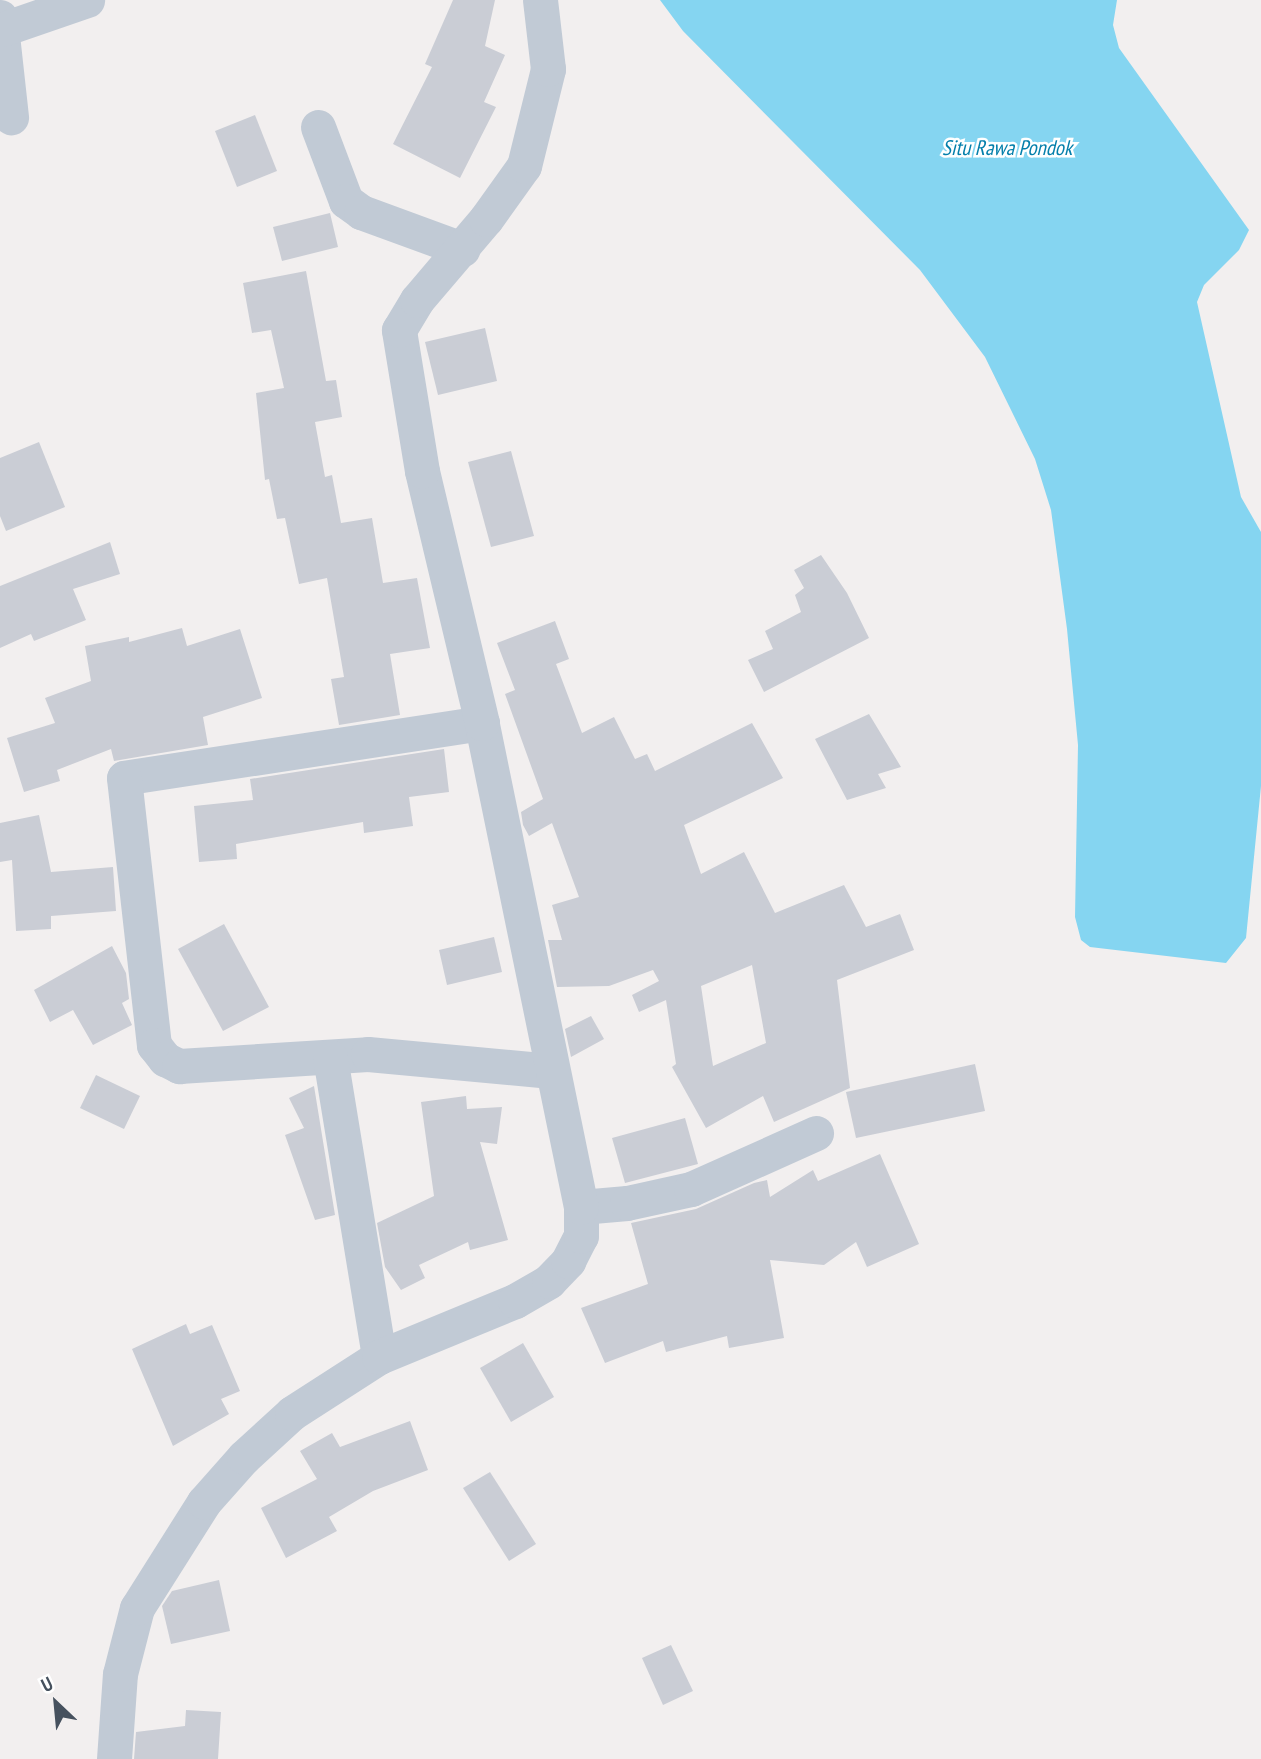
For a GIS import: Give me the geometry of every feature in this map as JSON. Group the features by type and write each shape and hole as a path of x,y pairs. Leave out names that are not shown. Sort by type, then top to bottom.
{"street":[{"path":"11,117 1,23 87,0"},
{"path":"114,1759 126,1637 167,1556 244,1457 292,1413 379,1357 515,1301 549,1281 568,1261 581,1236 582,1207 551,1071 482,723 419,458 399,330 417,300 462,249 524,166 548,69 542,1"},
{"path":"318,127 346,201 361,212 462,249"},
{"path":"482,723 124,779 155,1045 165,1059 179,1066 368,1054 551,1071"},
{"path":"330,1057 379,1357"},
{"path":"582,1207 627,1203 691,1189 816,1133"}],"water":[{"name":"Situ Rawa Pondok","path":"660,0 1117,0 1113,25 1119,48 1249,230 1239,250 1204,285 1197,302 1241,497 1261,532 1261,786 1246,938 1226,963 1090,947 1081,940 1075,917 1078,745 1067,629 1051,510 1035,459 985,357 920,270 683,31"}],"building":[{"path":"453,0 495,0 485,46 505,55 484,102 496,107 460,178 393,144 432,67 425,64"},
{"path":"255,115 277,171 237,187 215,131"},
{"path":"330,213 338,247 282,261 273,227"},
{"path":"306,271 326,381 336,380 342,417 315,422 325,477 332,475 341,523 372,518 383,583 417,578 430,648 390,654 400,715 339,725 331,679 344,677 327,578 299,584 285,518 277,519 269,479 265,480 256,393 284,388 271,330 252,333 243,283"},
{"path":"485,328 497,381 438,395 425,342"},
{"path":"39,442 65,507 6,531 0,516 0,458"},
{"path":"511,451 534,536 491,547 468,462"},
{"path":"110,542 120,574 73,589 86,620 34,641 31,634 0,648 0,586"},
{"path":"821,555 847,593 869,638 764,692 748,660 773,649 765,631 801,612 795,595 804,588 794,570"},
{"path":"555,621 569,659 556,664 582,733 614,717 635,759 647,754 655,771 752,723 783,778 684,825 701,874 744,852 775,913 844,885 866,927 900,914 914,950 837,980 850,1088 774,1122 763,1096 706,1128 672,1067 676,1064 666,1000 639,1012 632,995 659,981 653,970 609,986 557,987 548,940 562,940 552,905 579,897 552,823 529,836 523,825 521,812 543,799 505,694 515,690 497,643","holes":["752,965 766,1043 713,1066 701,986"]},
{"path":"182,628 187,646 240,629 262,698 203,717 208,745 114,761 111,749 57,770 60,781 24,792 7,738 55,723 45,698 91,681 85,646 129,637 129,642"},
{"path":"869,714 901,767 878,774 886,788 847,800 815,739"},
{"path":"444,749 449,792 409,797 413,826 364,833 363,822 236,844 237,859 199,862 194,806 253,800 250,779"},
{"path":"39,815 51,872 113,867 116,911 51,916 51,929 16,931 12,860 0,862 0,823"},
{"path":"224,924 269,1007 223,1031 178,949"},
{"path":"494,937 502,972 447,985 439,950"},
{"path":"112,946 126,973 129,999 122,1003 132,1025 93,1045 73,1010 50,1022 34,990"},
{"path":"591,1016 604,1039 571,1057 565,1029"},
{"path":"975,1064 985,1111 856,1138 846,1092"},
{"path":"96,1075 140,1096 124,1129 80,1108"},
{"path":"314,1086 335,1215 315,1220 285,1135 304,1128 289,1098"},
{"path":"466,1096 467,1109 502,1107 497,1144 480,1142 508,1240 470,1250 468,1242 419,1265 425,1278 401,1290 385,1267 377,1223 434,1196 421,1102"},
{"path":"685,1118 698,1164 625,1183 612,1138"},
{"path":"880,1154 919,1244 867,1267 856,1242 824,1265 770,1260 784,1338 729,1348 727,1336 666,1352 663,1341 605,1363 581,1308 648,1284 631,1223 696,1209 754,1183 767,1180 770,1197 813,1170 818,1181"},
{"path":"186,1324 190,1334 212,1325 240,1391 221,1399 229,1414 173,1446 132,1349"},
{"path":"523,1343 554,1397 511,1422 480,1368"},
{"path":"410,1421 428,1470 373,1491 329,1517 337,1531 286,1558 261,1508 317,1479 300,1451 332,1433 340,1447"},
{"path":"490,1472 536,1544 509,1561 463,1488"},
{"path":"219,1580 230,1631 171,1644 162,1606 172,1591"},
{"path":"671,1645 693,1691 663,1705 642,1658"},
{"path":"186,1710 221,1712 218,1759 134,1759 136,1732 185,1726"}]}
